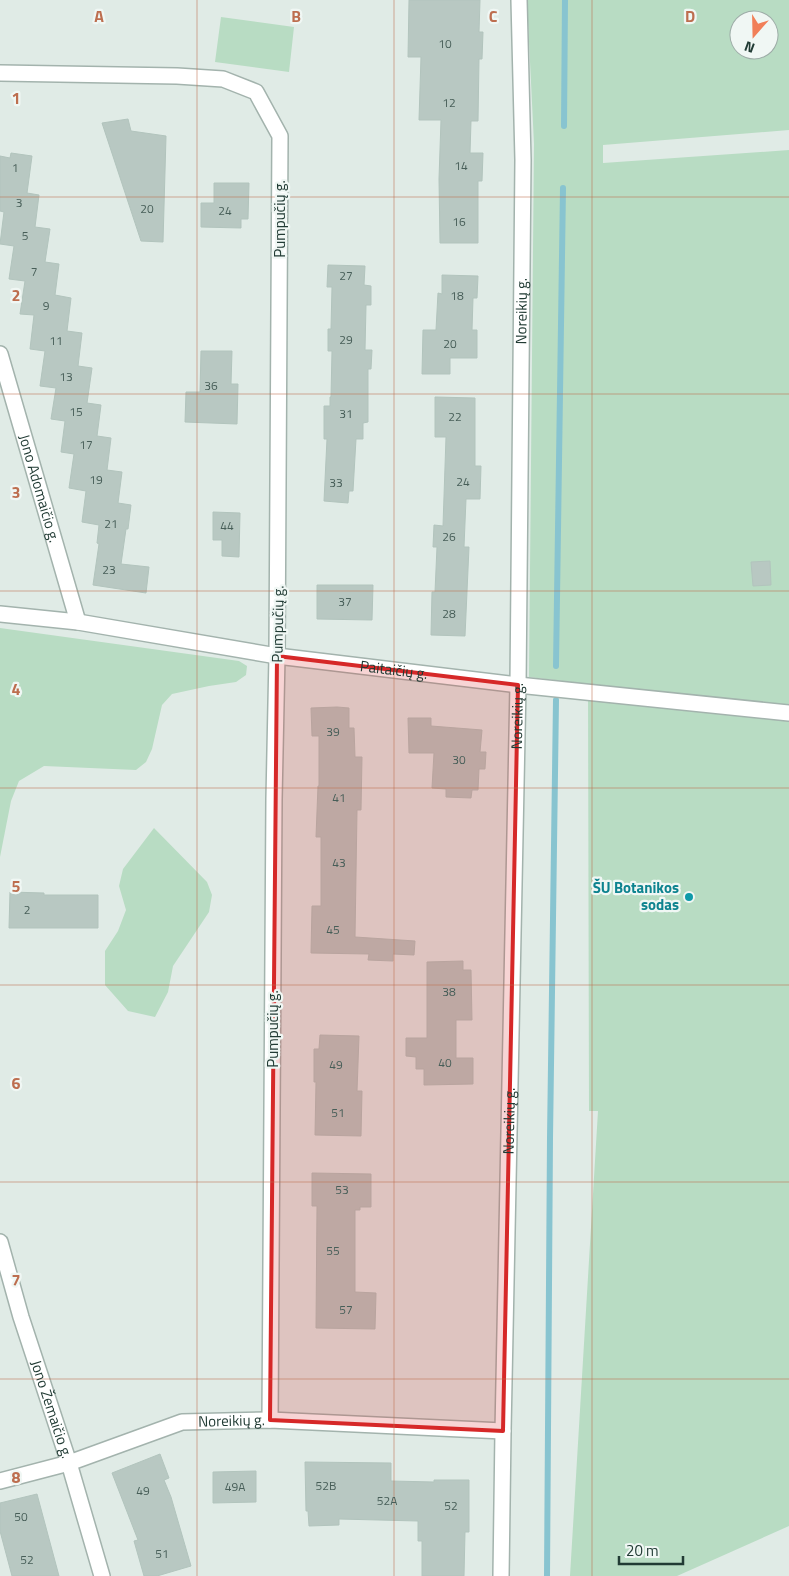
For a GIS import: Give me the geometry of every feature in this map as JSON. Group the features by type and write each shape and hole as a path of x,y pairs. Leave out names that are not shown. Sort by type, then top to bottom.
{"street":[{"name":"Noreikių g.","path":"502,1576 503,1431 518,685 523,170 519,0"},
{"name":"Pumpučių g.","path":"0,73 177,76 223,79 256,92 280,136 278,656 274,809 270,1420"},
{"name":"Jono Adomaičio g.","path":"0,354 78,622"},
{"name":"Paitaičių g.","path":"0,614 78,622 278,656 518,685 789,713"},
{"name":"Jono Žemaičio g.","path":"0,1242 21,1317 69,1463 102,1576"},
{"name":"Noreikių g.","path":"0,1481 69,1463 182,1422 270,1420 503,1431"}],"highlighted area":[{"path":"277,656 518,685 503,1431 270,1420"}],"green space":[{"path":"527,0 789,0 789,130 603,145 603,163 789,150 789,1526 677,1576 570,1576 598,1111 589,1111 588,684 529,677 534,144"},
{"path":"221,17 294,27 289,72 215,62"},
{"path":"0,628 239,661 247,666 246,675 236,682 172,694 162,705 152,749 146,762 136,770 44,766 19,781 11,801 0,857"},
{"path":"154,828 207,882 212,895 209,912 173,966 168,992 155,1017 128,1011 105,985 105,951 118,931 126,910 119,886 123,869"}],"building":[{"path":"409,0 480,0 479,32 483,32 482,59 479,59 478,121 471,121 470,153 483,153 482,181 478,181 478,243 440,243 439,179 441,120 419,120 421,57 408,57"},
{"path":"128,119 131,131 166,136 163,242 141,241 102,123"},
{"path":"11,153 32,156 27,193 39,195 35,227 50,229 45,262 59,264 55,295 71,298 67,331 82,333 78,366 92,368 87,403 101,405 97,436 111,438 107,470 122,472 118,503 131,505 121,564 149,567 146,593 93,585 99,544 97,543 99,525 82,522 86,491 69,488 74,454 61,452 65,421 51,419 56,388 40,386 45,351 30,349 34,315 20,314 25,281 9,279 14,246 0,244 4,212 0,211 0,156 10,158"},
{"path":"214,183 249,183 248,219 241,219 241,228 201,227 201,203 214,203"},
{"path":"328,265 365,266 364,285 371,286 371,305 366,305 365,350 372,350 371,369 368,369 368,422 363,423 363,439 356,439 353,491 349,491 348,503 324,501 327,439 324,439 324,406 330,406 332,351 328,351 328,329 331,329 332,287 327,287"},
{"path":"442,275 478,276 477,298 473,298 472,330 477,330 477,358 450,358 450,374 422,374 423,330 436,330 438,293 442,294"},
{"path":"201,351 232,351 231,384 238,384 237,424 185,422 186,392 200,392"},
{"path":"435,397 475,398 475,466 481,466 480,499 466,499 464,547 469,547 465,636 431,635 432,592 435,592 437,547 433,547 434,525 443,526 446,437 435,437"},
{"path":"213,512 240,513 239,557 222,556 222,540 213,540"},
{"path":"770,561 771,585 753,586 751,562"},
{"path":"317,585 373,585 372,620 317,619"},
{"path":"311,708 349,708 349,728 354,728 355,757 362,757 361,810 357,810 355,937 415,941 414,955 393,954 393,961 368,960 369,954 311,953 312,906 321,906 321,837 316,837 319,736 312,736"},
{"path":"408,718 431,718 431,726 482,730 480,752 486,752 485,769 479,769 478,790 472,790 471,798 446,797 446,789 432,788 434,753 409,753"},
{"path":"10,892 44,893 44,895 98,895 98,928 9,928"},
{"path":"463,961 463,970 471,970 472,1020 456,1020 456,1058 473,1058 473,1084 424,1085 424,1069 416,1069 416,1057 406,1056 406,1038 427,1038 427,962"},
{"path":"320,1035 359,1036 357,1091 362,1091 361,1136 315,1135 316,1082 314,1082 314,1049 319,1049"},
{"path":"312,1173 371,1174 371,1207 360,1207 360,1210 355,1210 355,1292 376,1293 375,1329 316,1328 317,1206 312,1206"},
{"path":"160,1454 169,1478 164,1480 171,1497 191,1566 157,1576 144,1576 134,1541 138,1540 112,1473"},
{"path":"305,1462 391,1463 391,1481 434,1482 434,1480 469,1480 469,1532 465,1532 464,1576 422,1576 422,1541 418,1541 418,1521 339,1519 339,1525 309,1526 308,1511 306,1511"},
{"path":"256,1471 256,1502 213,1503 213,1472"},
{"path":"37,1494 59,1576 12,1576 0,1531 0,1503"}],"waterway":[{"path":"564,126 565,0"},
{"path":"556,666 563,188"},
{"path":"547,1576 556,700"}],"place":[{"name":"ŠU Botanikos sodas","path":"689,897"}]}
